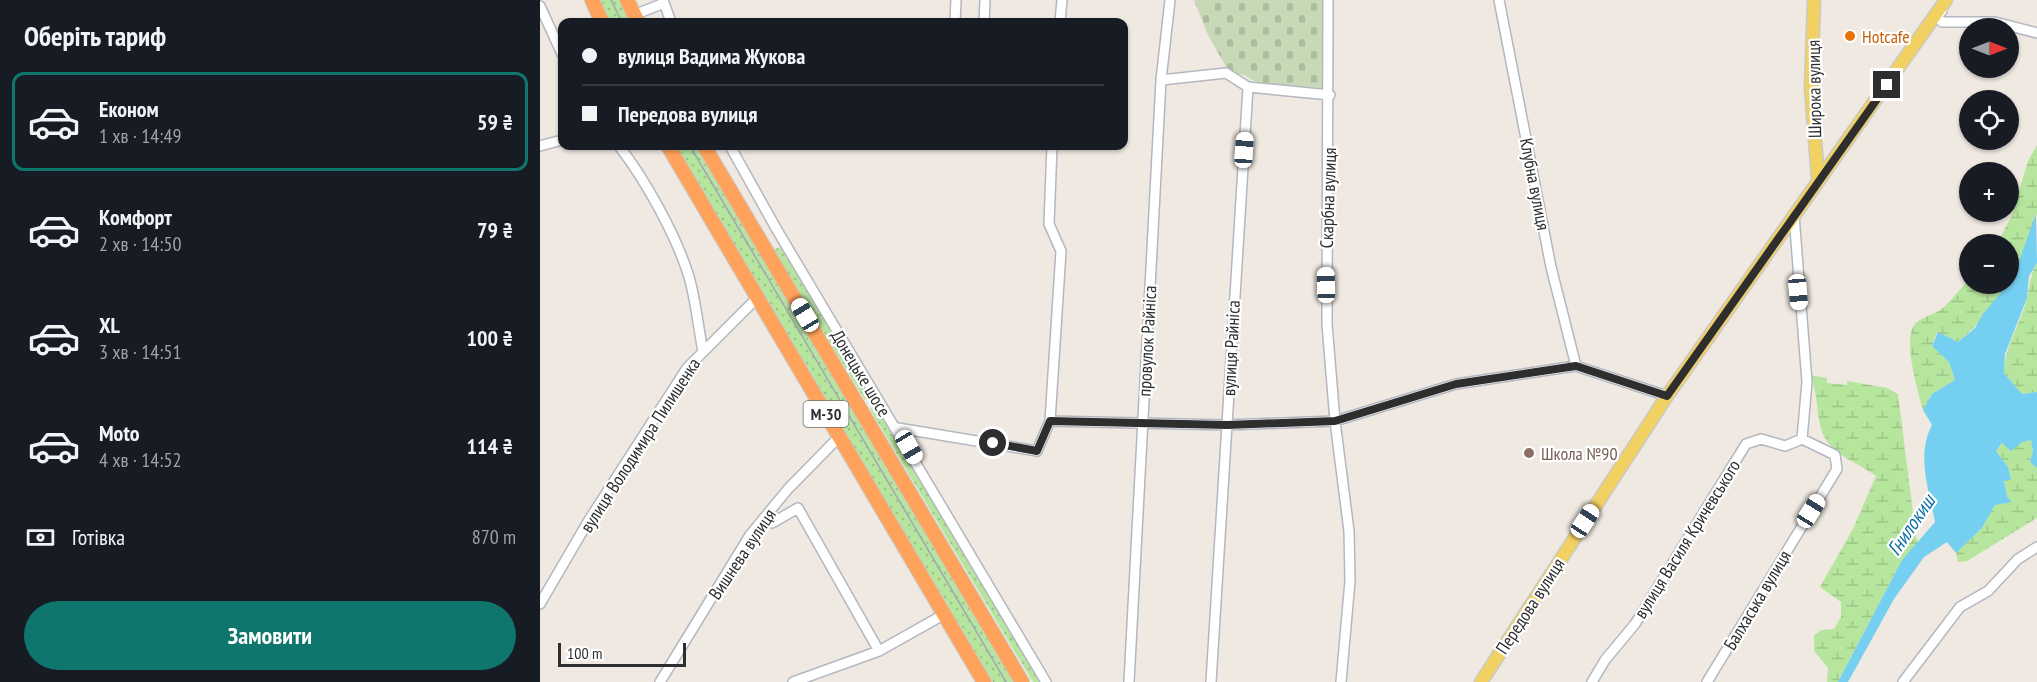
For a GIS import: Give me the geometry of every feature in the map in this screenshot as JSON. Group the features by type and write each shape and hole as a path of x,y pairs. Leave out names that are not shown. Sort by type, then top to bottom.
{"highway":[{"path":"592,0 600,18"},
{"path":"627,0 636,18"},
{"name":"М-30","path":"670,150 756,299 984,682"},
{"name":"Донецьке шосе","path":"706,150 1022,682"}],"main road":[{"name":"Широка вулиця","path":"1815,0 1811,88 1818,179"},
{"path":"1937,16 1946,0"},
{"name":"Передова вулиця","path":"1481,682 1667,396 1818,179 1937,16"}],"street":[{"path":"955,18 956,0"},
{"path":"984,18 986,0"},
{"path":"1060,18 1062,0"},
{"name":"провулок Райніса","path":"1129,682 1161,80 1170,0"},
{"name":"Скарбна вулиця","path":"1328,0 1330,95 1326,258 1327,324 1335,421 1350,551 1347,632 1341,682"},
{"name":"Клубна вулиця","path":"1499,0 1551,267 1576,366"},
{"name":"Передова вулиця","path":"1937,16 1952,0"},
{"path":"638,18 663,2 669,18"},
{"path":"540,6 558,45"},
{"path":"1937,16 1942,22 1995,22 2037,33"},
{"path":"1161,80 1226,73 1248,87 1330,95"},
{"name":"вулиця Райніса","path":"1211,682 1248,87"},
{"path":"540,146 558,141"},
{"path":"621,150 673,235 682,256 690,279 703,351"},
{"path":"732,150 777,230 898,428 1046,682"},
{"path":"898,428 1037,451 1050,421 1061,251 1049,225 1052,150"},
{"path":"1794,215 1807,382 1802,439"},
{"path":"760,240 777,230"},
{"name":"вулиця Володимира Пилишенка","path":"540,604 589,520 687,368 756,299"},
{"path":"1050,421 1227,425 1335,421 1456,384 1576,366 1667,396"},
{"name":"Вишнева вулиця","path":"660,682 750,536 788,489 839,437"},
{"name":"вулиця Василя Кричевського","path":"1592,682 1605,660 1635,624 1746,444 1761,439 1785,446 1802,439"},
{"name":"Балхаська вулиця","path":"1707,682 1837,469 1835,455 1802,439"},
{"path":"772,523 798,508 879,651"},
{"path":"1903,682 1960,608 1988,591 2018,559 2037,547"},
{"path":"794,682 879,651 943,615"}],"green space":[{"path":"600,0 619,0 628,18 609,18"},
{"path":"1194,0 1323,0 1323,88 1260,84 1244,75 1229,72 1208,35"},
{"path":"2037,145 2037,214 2019,263 2019,234 2002,234 2008,222 2019,222 2019,191 2028,161"},
{"path":"678,150 699,150 1014,682 993,682"},
{"path":"780,247 871,396 865,400 773,250"},
{"path":"2037,263 2037,392 2022,394 2004,373 2005,363"},
{"path":"1959,291 1959,294 2001,294 1985,315 1958,342 1937,332 1932,346 1949,362 1955,380 1932,394 1923,410 1911,356 1911,335 1915,324 1944,307"},
{"path":"1810,375 1827,378 1827,383 1847,385 1847,381 1887,388 1898,394 1916,537 1919,543 1902,560 1838,682 1827,682 1828,668 1814,651 1814,635 1822,630 1834,629 1841,617 1841,602 1820,587 1854,527 1876,476 1841,454 1827,441 1819,420"},
{"path":"876,406 1041,682 1033,682 870,409"},
{"path":"2031,440 2033,451 2030,462 2037,468 2037,518 1967,561 1958,562 1956,553 1982,528 1995,505 2007,497 2004,479 2010,480 2008,467 1996,451 2003,443"}],"water":[{"path":"2036,214 2037,263 2029,276 2027,298 2005,354 2004,373 2022,394 2037,392 2037,468 2030,462 2033,451 2031,440 2022,442 2011,451 2002,443 1996,451 2008,467 2011,480 2004,480 2007,497 2012,502 1995,505 1982,528 1956,553 1947,542 1924,557 1894,599 1848,682 1838,682 1902,560 1935,522 1924,460 1927,436 1932,425 1923,410 1932,394 1955,380 1949,362 1932,346 1938,332 1958,342 1975,328 2000,294 2019,294 2019,262"}],"tram line":[{"path":"611,0 620,18"},
{"path":"692,150 1006,682"}],"place":[{"name":"Hotcafe","path":"1850,36"},
{"name":"Школа №90","path":"1529,453"}],"route":[{"path":"993,443 1037,451 1050,421 1227,425 1335,421 1456,384 1576,366 1667,396 1818,179 1887,85"}],"water label":[{"name":"Гнилокиш","path":"1911,525"}]}
